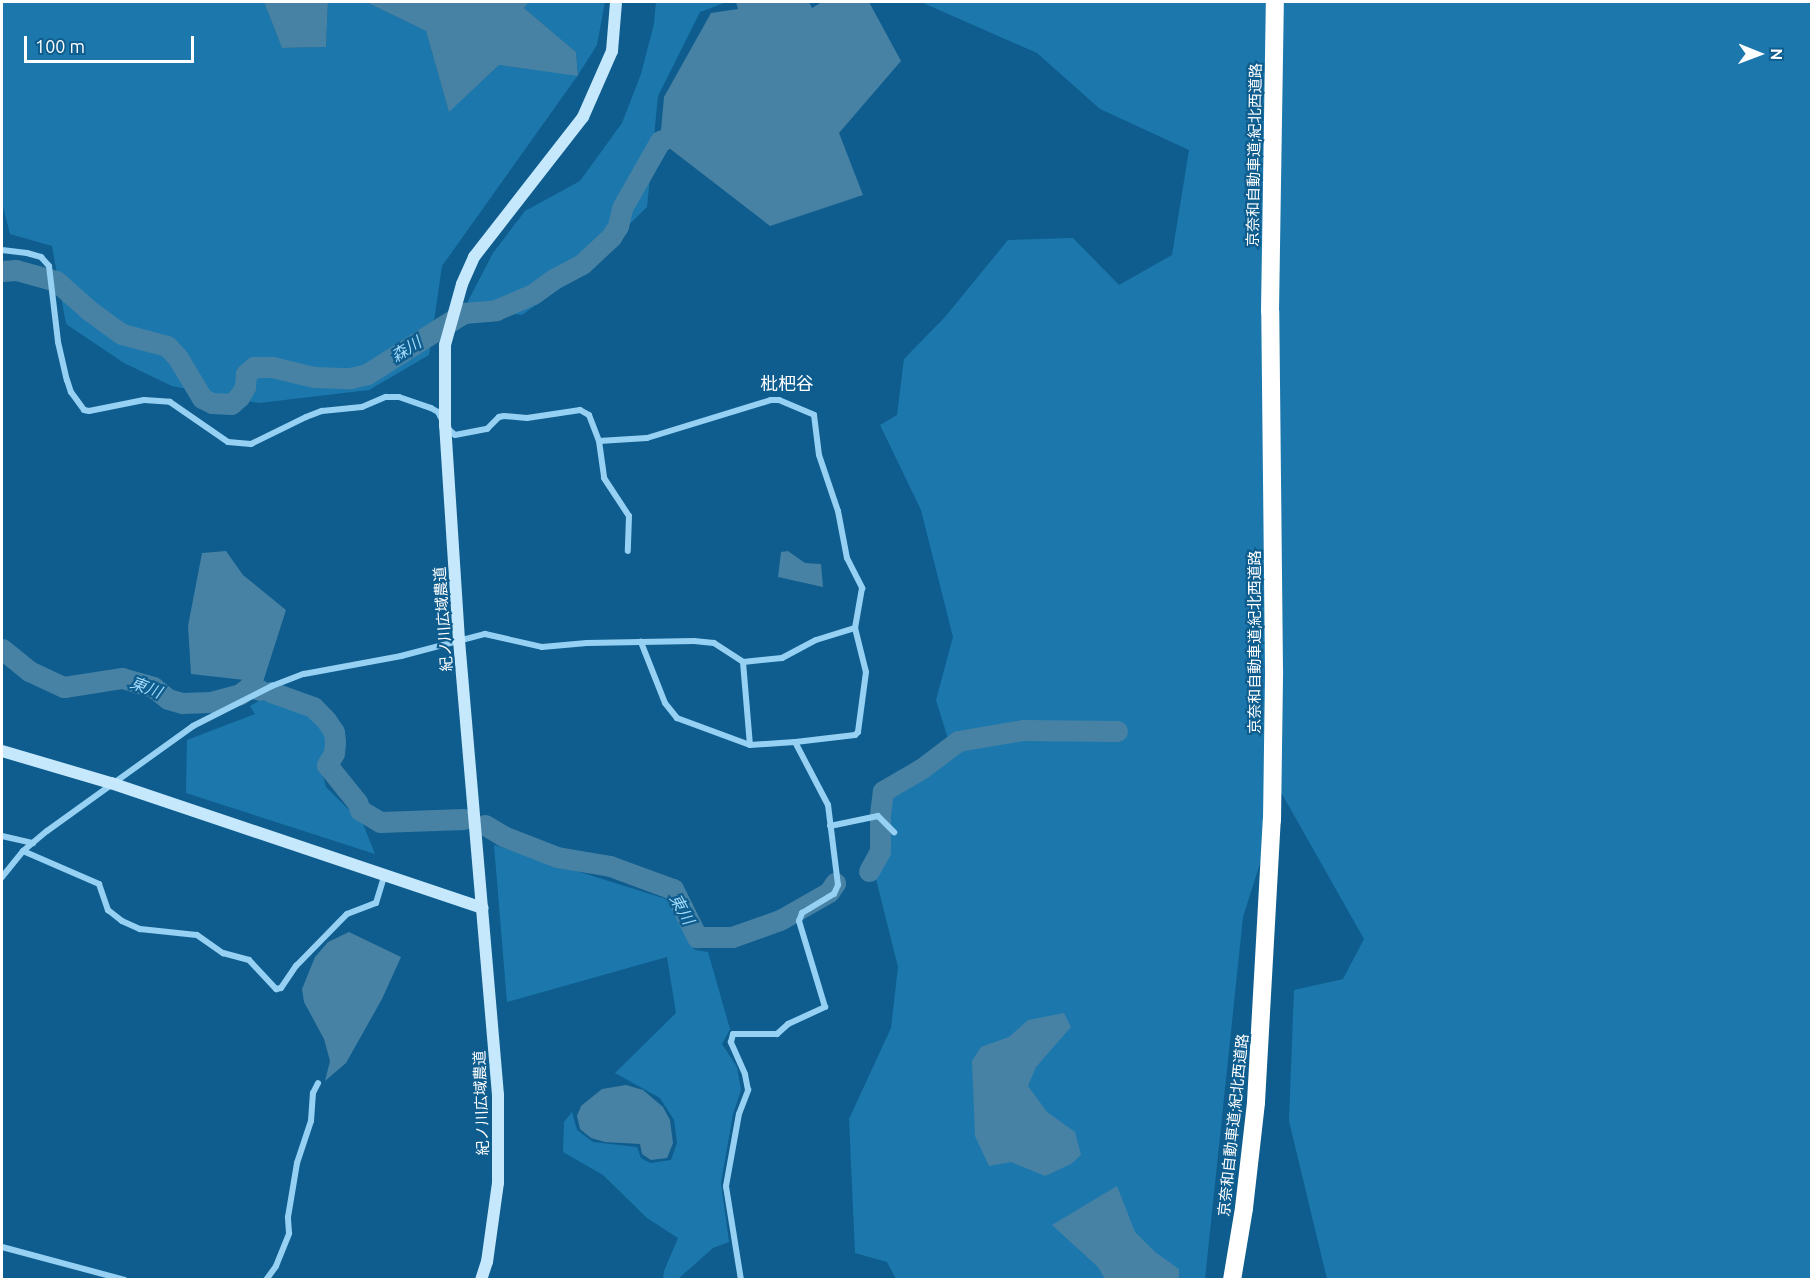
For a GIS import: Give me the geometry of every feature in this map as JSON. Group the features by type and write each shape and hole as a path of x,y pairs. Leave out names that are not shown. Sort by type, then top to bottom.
{"highway":[{"name":"京奈和自動車道;紀北西道路","path":"1232,1280 1244,1208 1256,1102 1272,820 1274,670 1269,311 1275,2"}],"street":[{"name":"紀ノ川広域農道","path":"482,1280 487,1262 498,1183 498,1095 459,640 445,426 445,345 462,284 474,257 583,117 612,51 616,2"},
{"path":"2,250 27,253 40,258 49,266 67,380 71,392 84,410 90,411 144,400 170,402 222,440 251,444 322,411 362,407 386,397 399,397 431,408 438,412 445,426 454,435 487,429 499,417 504,416 527,418 580,410 589,415 599,441 604,478 629,516 628,551"},
{"path":"599,441 647,438 771,400 779,400 814,414 819,455 838,511 847,558 862,588 855,628 867,672 858,732 855,735 750,745 672,714 641,642"},
{"path":"2,878 23,851 33,843 111,783 193,726 272,686 304,674 401,656 485,634 525,645 555,648 587,643 694,641 714,643 743,662 782,658 816,640 855,628"},
{"path":"743,662 750,745"},
{"path":"741,1280 726,1186 739,1114 748,1090 745,1074 731,1042 733,1034 777,1034 788,1024 825,1007 799,921 802,913 834,894 838,885 825,795 795,742"},
{"path":"2,751 111,783 483,908"},
{"path":"830,826 879,816 894,832"},
{"path":"2,836 33,843"},
{"path":"23,851 99,884 108,910 122,921 140,929 197,935 223,953 249,960 276,989 281,988 296,966 347,914 376,903 384,876"},
{"path":"266,1280 276,1266 289,1233 288,1217 297,1163 311,1121 314,1093 318,1083"},
{"path":"2,1247 125,1280"}],"shaded area":[{"path":"2,2 264,2 282,48 326,47 328,2 366,2 426,31 449,111 499,65 578,75 442,266 429,355 369,390 259,403 172,386 124,363 66,324 52,246 10,234 2,203"},
{"path":"264,2 328,2 326,47 282,48"},
{"path":"366,2 529,2 524,8 576,52 578,76 499,65 449,112 426,31"},
{"path":"529,2 605,2 597,45 578,75 576,52 524,8"},
{"path":"656,2 727,2 700,12 658,96 647,207 580,273 522,315 465,307 493,253 525,211 580,181 622,123 641,74 654,24"},
{"path":"736,2 809,2 812,8 822,2 869,2 901,61 839,133 863,195 770,226 660,141 664,97 711,13 738,9"},
{"path":"921,2 1811,2 1811,1279 1327,1279 1289,1121 1294,990 1343,979 1364,939 1282,794 1243,917 1205,1279 896,1279 887,1262 855,1253 849,1119 891,1028 898,967 875,875 884,809 896,772 920,763 949,742 936,700 953,637 921,510 880,425 897,415 904,359 945,317 1008,240 1073,238 1119,285 1172,255 1189,150 1100,109 1037,53"},
{"path":"226,551 243,575 286,610 263,682 191,674 188,626 202,553"},
{"path":"788,551 805,563 821,564 823,587 778,577 781,552"},
{"path":"264,698 308,710 322,723 328,736 327,751 320,765 326,787 363,824 375,854 186,793 187,740 255,714 250,706"},
{"path":"494,845 666,899 695,950 708,952 730,1029 722,1044 737,1067 741,1090 733,1114 721,1183 729,1242 713,1248 678,1279 663,1279 664,1271 678,1238 647,1218 603,1175 563,1152 564,1122 572,1112 577,1130 593,1142 637,1147 641,1158 650,1163 671,1160 677,1143 674,1120 660,1098 615,1073 676,1013 667,957 507,1002"},
{"path":"349,932 401,957 382,999 346,1063 325,1081 330,1061 324,1039 304,1002 302,989 315,957 328,942"},
{"path":"1064,1013 1071,1027 1036,1067 1028,1086 1047,1112 1075,1132 1081,1155 1071,1164 1045,1176 1011,1162 989,1166 975,1136 972,1061 981,1047 1009,1037 1028,1020"},
{"path":"626,1085 643,1090 663,1107 670,1120 673,1143 667,1158 651,1160 642,1154 640,1144 605,1142 591,1138 580,1129 577,1116 581,1106 602,1089"},
{"path":"1117,1186 1135,1232 1155,1252 1179,1269 1179,1279 1105,1279 1098,1267 1052,1225"}],"waterway":[{"name":"森川","path":"2,271 16,270 56,281 90,311 122,334 167,346 178,358 202,398 212,403 231,404 239,397 245,387 246,374 254,367 272,367 314,377 350,378 367,374 464,313 496,310 533,294 552,280 582,264 611,237 618,226 622,208 660,141 686,131"},
{"name":"東川","path":"2,649 29,671 64,687 122,678 153,687 168,699 182,703 211,702 240,694 249,687 260,690"},
{"name":"東川","path":"271,692 313,707 326,720 334,732 335,742 334,753 327,765 357,802 360,810 380,822 464,819"},
{"name":"東川","path":"880,814 883,791 921,769 958,741 1023,730 1117,731"},
{"name":"東川","path":"869,871 880,851 880,819"},
{"name":"東川","path":"485,825 503,836 557,857 610,866 673,889 697,937 732,937 780,920 829,892 835,883"}],"district":[{"name":"枇杷谷","path":"787,383"}]}
